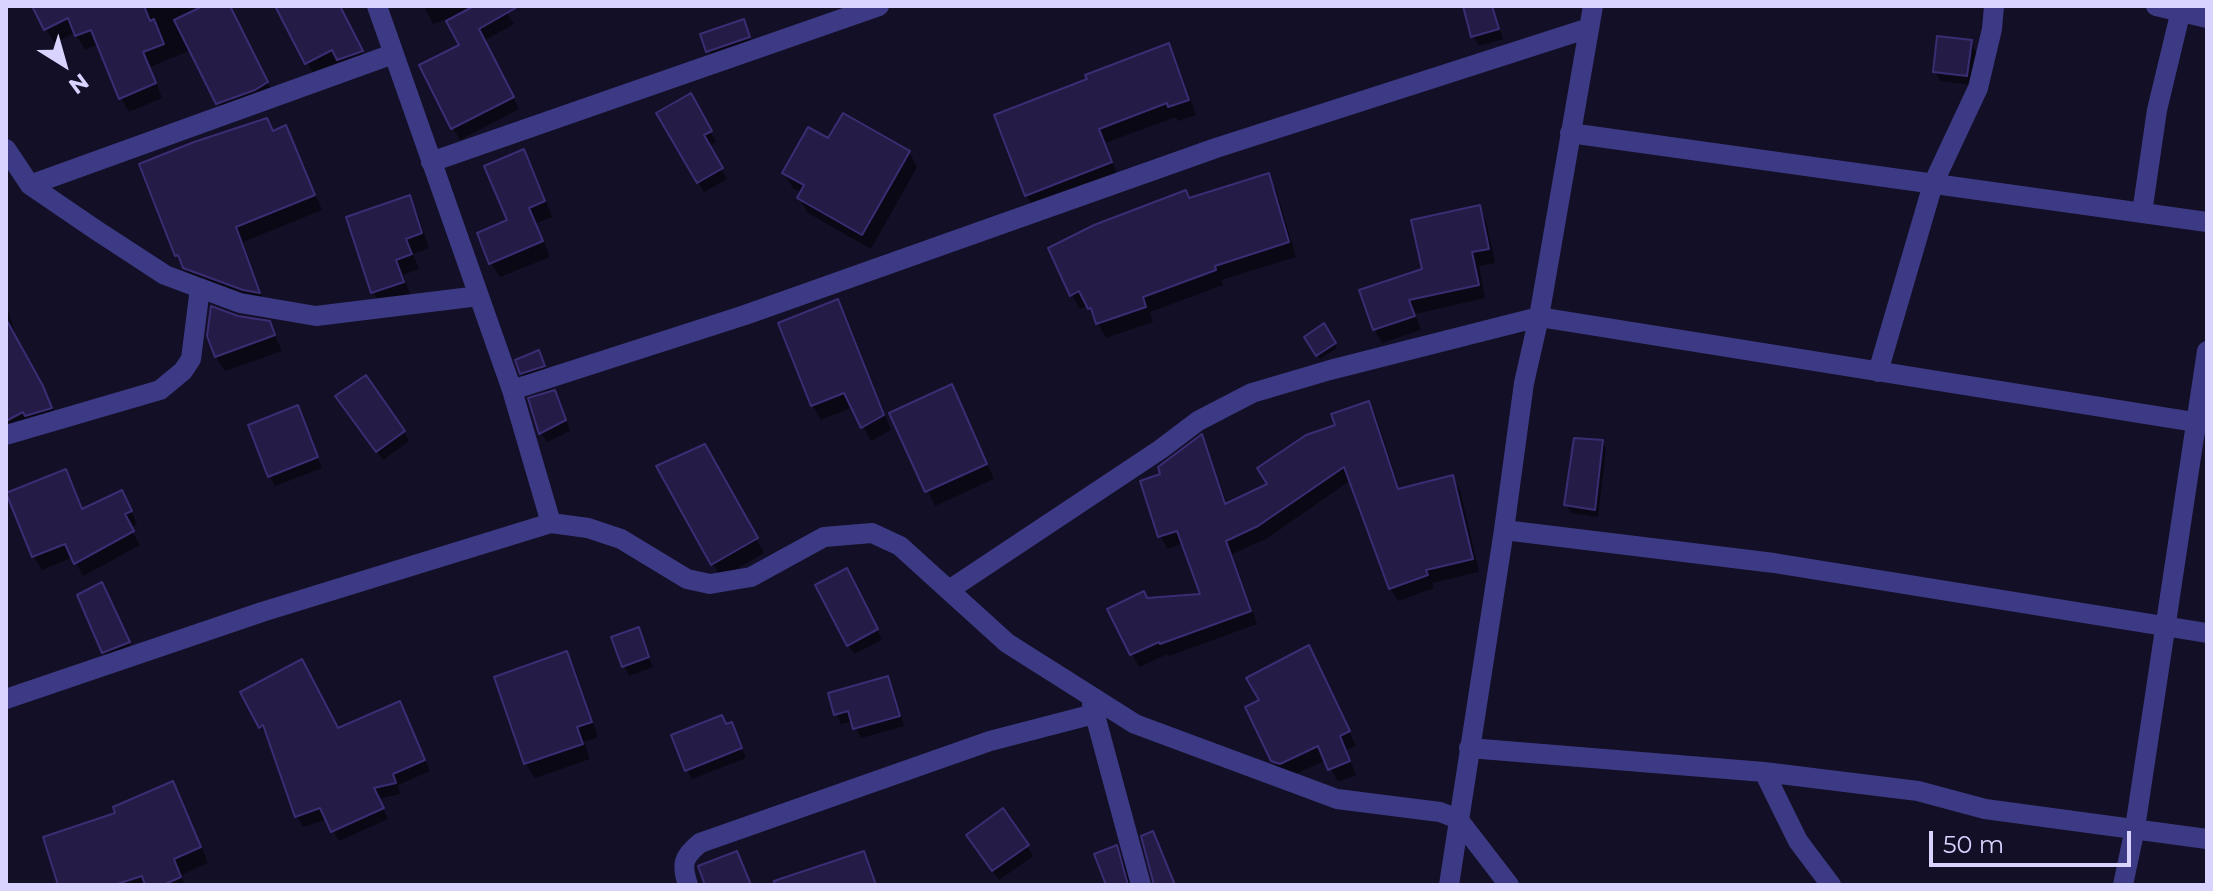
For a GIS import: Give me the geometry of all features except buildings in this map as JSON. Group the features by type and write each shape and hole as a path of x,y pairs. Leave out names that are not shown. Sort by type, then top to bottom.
{"street":[{"path":"377,6 512,390 551,523"},
{"path":"431,162 879,6"},
{"path":"1449,885 1524,383 1539,317 1593,6"},
{"path":"1878,372 1933,184 1978,88 1992,29 1994,6"},
{"path":"2156,6 2180,9 2207,18"},
{"path":"2142,213 2157,110 2180,9"},
{"path":"512,390 745,315 1216,148 1589,28"},
{"path":"30,185 393,54"},
{"path":"1570,133 2207,222"},
{"path":"6,149 30,185 165,275 240,303 316,316 479,296"},
{"path":"6,435 160,390 183,371 191,359 200,288"},
{"path":"949,590 1198,421 1252,393 1539,317 2201,423"},
{"path":"2123,885 2201,423 2207,351"},
{"path":"6,699 262,612 551,523 588,528 621,539 687,579 710,584 751,577 824,537 872,533 900,546 1007,643 1092,704 1135,724 1337,799 1440,812 1458,819 1509,885"},
{"path":"1504,530 1774,563 2207,633"},
{"path":"688,885 683,870 687,854 700,843 1092,704"},
{"path":"1092,704 1141,885"},
{"path":"1469,748 1764,772 1918,791 1985,809 2207,839"},
{"path":"1764,772 1798,841 1831,885"}]}
